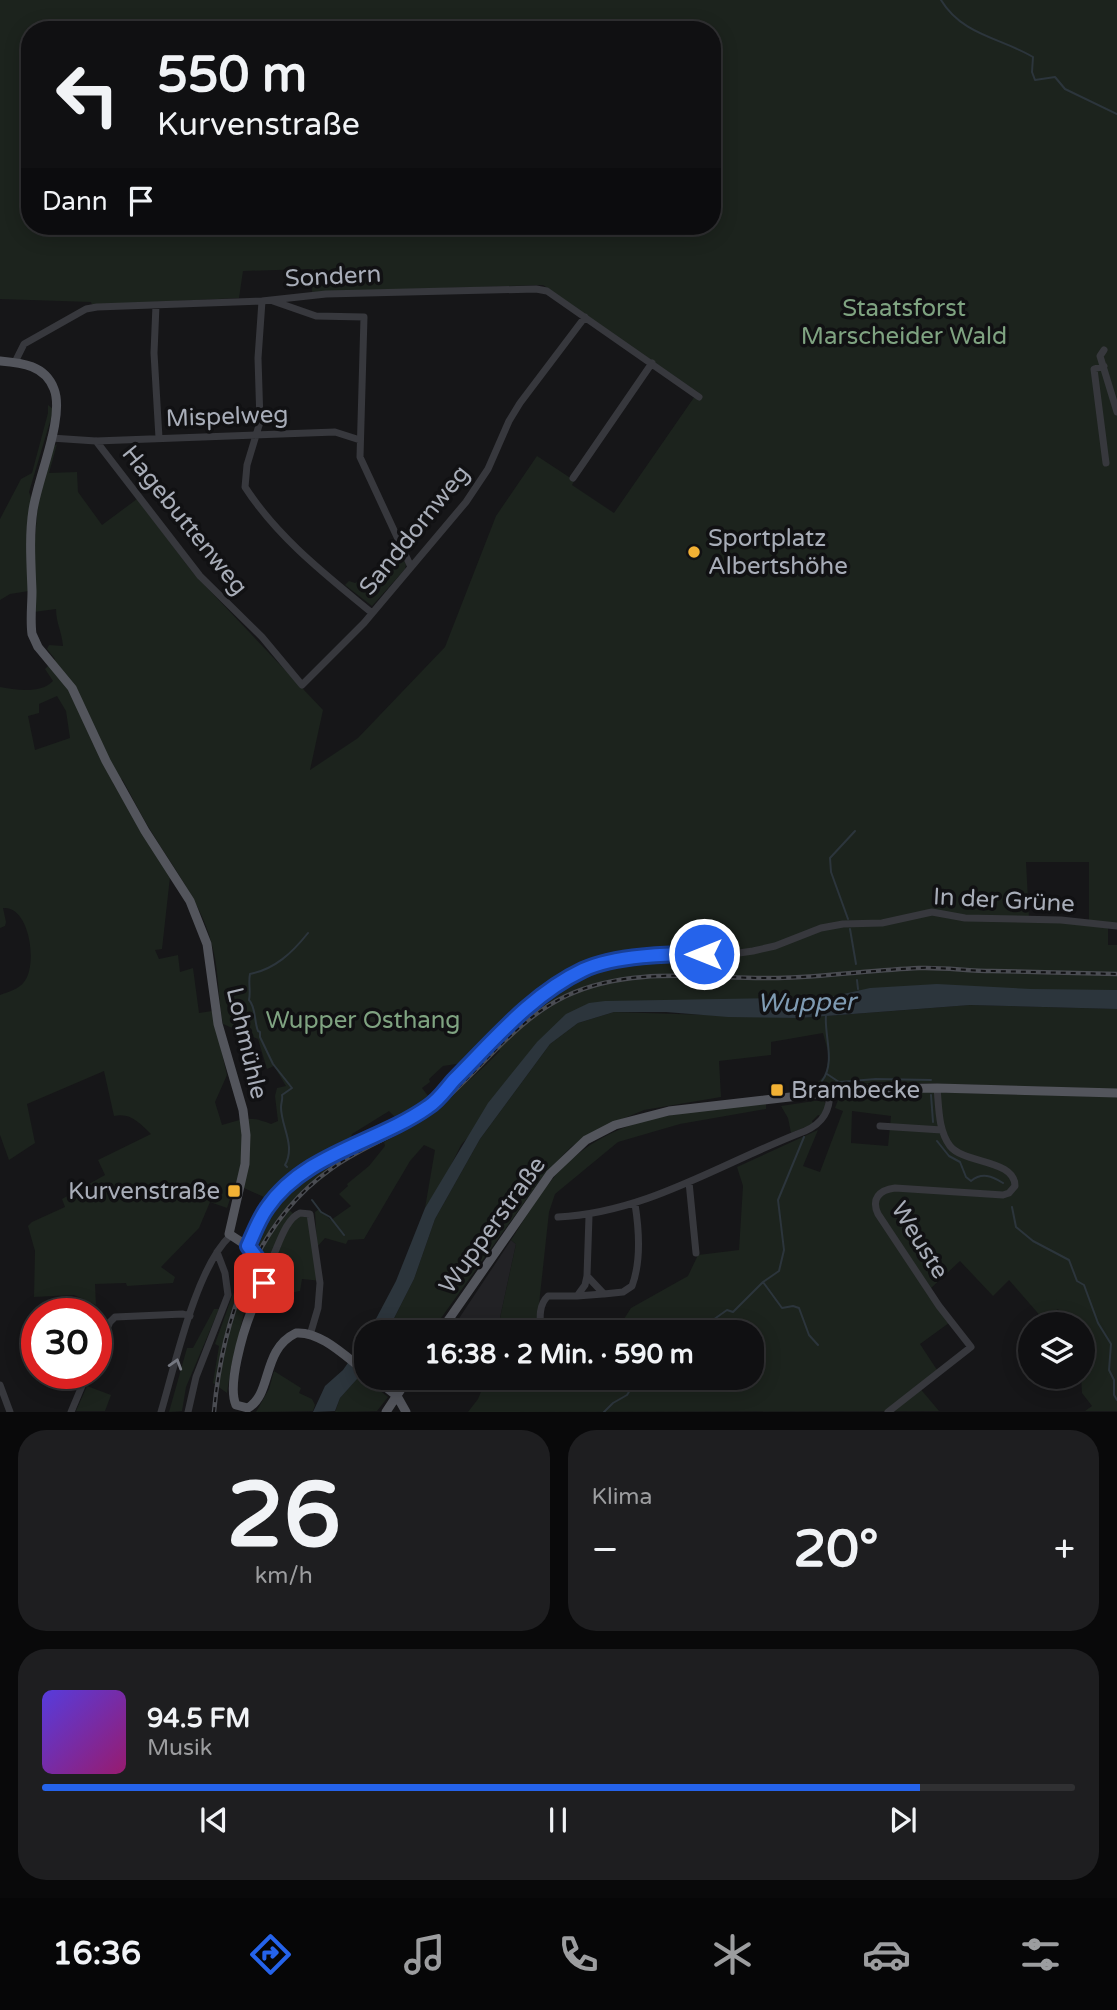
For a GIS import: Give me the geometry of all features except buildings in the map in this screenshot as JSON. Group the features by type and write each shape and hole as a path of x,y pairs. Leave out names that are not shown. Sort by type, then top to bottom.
{"main road":[{"path":"0,361 15,362"},
{"name":"Lohmühle","path":"15,362 37,368 52,384 57,410 32,517 32,634 38,647 72,688 106,761 145,831 190,901 207,944 218,1024 243,1110 246,1152 229,1226 230,1236"},
{"name":"Wupperstraße","path":"448,1320 550,1174 574,1149 599,1132 628,1120 669,1111 830,1091 887,1087 1117,1093"},
{"path":"230,1236 250,1248 265,1268 266,1278 250,1315 239,1355 233,1392 236,1405 245,1408 256,1402 272,1358 283,1343 296,1333 310,1335 354,1363"},
{"path":"389,1390 397,1396 406,1412"},
{"path":"386,1412 401,1390"}],"street":[{"name":"Sondern","path":"15,362 24,345 86,309 266,300 326,294 543,289 699,397"},
{"path":"372,613 290,543 245,487 246,472 260,422 258,358 266,300 316,316 364,317 360,457 411,566"},
{"path":"156,305 154,353 159,438"},
{"name":"Sanddornweg","path":"302,685 372,613 479,486 520,403 585,317"},
{"path":"1104,350 1100,356 1117,412"},
{"path":"573,478 652,363"},
{"path":"1104,366 1094,369 1093,375 1106,463"},
{"name":"Mispelweg","path":"51,438 96,440 335,432 360,440"},
{"name":"Hagebuttenweg","path":"96,440 200,576 262,637 302,685"},
{"name":"In der Grüne","path":"250,1248 265,1209 296,1179 326,1159 429,1107 538,997 591,966 672,954 732,954 753,951 775,946 821,928 843,924 882,923 932,912 965,918 1061,920 1117,926"},
{"path":"880,1126 942,1130 937,1088"},
{"path":"558,1217 589,1216 635,1204 819,1123 827,1112 830,1091"},
{"name":"Weuste","path":"888,1412 971,1347 939,1306 878,1214 875,1203 878,1194 885,1189 895,1188 1003,1195 1015,1186 1012,1174 951,1148 942,1130"},
{"path":"689,1182 696,1253"},
{"path":"541,1320 541,1307 548,1296 623,1292 632,1286 636,1268 638,1220 635,1204"},
{"path":"265,1268 273,1260 290,1219 300,1213 310,1214 320,1283 318,1308 310,1335"},
{"path":"578,1296 587,1276 589,1216"},
{"path":"161,1412 197,1292 217,1252 230,1236"},
{"path":"188,1412 196,1377 228,1294 225,1273 217,1252"},
{"path":"587,1276 604,1294"},
{"path":"112,1320 114,1317 190,1316"},
{"path":"0,1385 10,1412"},
{"path":"71,1412 81,1389"}],"shaded area":[{"path":"511,1240 516,1244 500,1320 458,1320"}],"green space":[{"name":"Staatsforst Marscheider Wald","path":"0,0 1117,0 1117,927 1108,927 1108,945 1117,945 1117,996 621,1006 569,1021 461,1145 425,1208 435,1150 424,1145 410,1161 364,1239 348,1240 346,1244 325,1238 317,1247 322,1281 302,1279 300,1291 286,1296 277,1306 262,1300 244,1313 227,1393 213,1383 219,1346 215,1344 231,1299 250,1258 254,1241 275,1202 235,1184 227,1208 210,1202 199,1228 161,1267 175,1277 173,1283 127,1286 126,1283 95,1284 96,1298 74,1295 34,1297 35,1251 28,1226 65,1207 62,1199 105,1175 98,1160 151,1134 130,1117 114,1116 104,1071 27,1104 35,1143 9,1160 0,1135 0,995 24,982 28,974 31,951 25,926 20,916 12,910 3,908 6,922 5,926 0,928 0,687 28,690 48,685 53,681 45,669 55,659 47,649 49,645 63,646 56,609 34,612 38,504 52,448 57,444 49,473 77,472 78,492 102,525 137,499 194,574 323,710 310,770 358,738 445,647 496,516 537,456 574,481 572,485 614,513 699,393 543,285 312,292 313,269 243,271 239,298 92,305 91,302 0,299","holes":["57,696 66,711 70,738 35,750 28,716 39,713 39,704","122,779 202,917 215,958 223,1024 258,1039 267,1069 274,1066 286,1086 277,1088 275,1096 278,1121 271,1124 246,1119 222,1125 215,1102 227,1075 212,1011 199,1013 193,968 180,972 178,955 159,959 155,950 162,949 170,877 113,783","1026,862 1089,862 1089,922 1029,918","490,1041 500,1051 445,1101 384,1142 385,1146 369,1166 347,1184 339,1194 351,1206 331,1220 319,1209 315,1212 317,1246 310,1217 296,1216 289,1210 303,1194 342,1163 335,1151 348,1145 352,1134 389,1111 399,1121 432,1101 422,1088 430,1082 429,1079 443,1066 469,1062"]},
{"path":"48,405 52,408 52,415 29,492 29,591 10,594 0,600 0,519 21,479 32,473"},
{"path":"401,555 406,564 405,569 372,606 345,585 349,581 355,583"},
{"path":"970,1005 1117,1009 1117,1089 880,1082 833,1088 817,1083 826,1074 829,1055 823,1033 771,1042 771,1055 719,1061 721,1097 644,1110 598,1129 571,1147 544,1175 440,1320 393,1320 414,1279 435,1219 480,1139 550,1044 578,1023 614,1012 800,1018"},
{"path":"887,1091 1117,1097 1117,1411 1085,1411 1092,1406 1082,1389 1095,1389 1095,1312 1059,1312 1058,1309 1054,1312 1037,1312 1009,1280 993,1296 960,1261 930,1289 953,1320 920,1344 937,1370 918,1386 939,1411 468,1412 482,1390 764,1390 764,1320 620,1320 624,1319 631,1308 688,1276 698,1255 739,1250 743,1186 737,1167 818,1130 803,1166 820,1172 843,1111 835,1108 838,1100 860,1093","holes":["852,1111 891,1116 888,1146 851,1143"]},
{"path":"824,1101 826,1104 821,1116 818,1115 812,1121 813,1124 791,1133 788,1118 781,1106"},
{"path":"766,1103 766,1109 680,1124 618,1142 555,1194 549,1212 537,1320 500,1320 516,1244 511,1240 550,1182 573,1158 597,1141 622,1129 676,1114"},
{"path":"214,1309 219,1309 186,1387 182,1411 169,1412 187,1348 193,1348"},
{"path":"274,1371 301,1388 299,1393 312,1399 315,1405 313,1411 256,1412 269,1389"},
{"path":"354,1382 354,1390 379,1390 388,1397 377,1411 335,1412 340,1398"},
{"path":"86,1389 95,1389 111,1395 105,1411 76,1411"}],"water":[{"name":"Wupper","path":"937,984 1117,990 1117,1009 970,1005 800,1018 614,1012 578,1023 550,1044 480,1139 435,1219 414,1279 393,1320 375,1320 396,1281 425,1208 488,1103 537,1042 566,1014 589,1003 605,1001 830,997 870,988"},
{"path":"354,1354 354,1382 340,1398 335,1411 313,1412 325,1386 343,1370"}],"waterway":[{"path":"941,0 950,12 971,28 1033,57 1032,72 1035,80 1055,77 1065,89 1117,114"},
{"path":"848,919 831,872 830,858 855,831"},
{"path":"850,929 856,964"},
{"path":"287,1167 285,1165 289,1143 281,1106 282,1095 292,1088 273,1064 260,1037 253,1006 249,1000 249,977 250,974 282,959 308,933"},
{"name":"Wupper","path":"857,980 858,989"},
{"name":"Wupper","path":"822,1081 829,1057 826,1015"},
{"path":"827,1074 839,1082 876,1079 931,1080"},
{"path":"931,1095 933,1122"},
{"path":"713,1320 727,1310 733,1312 763,1282 779,1271 784,1250 778,1200 804,1137"},
{"path":"937,1141 949,1156 960,1162 966,1177 971,1181 987,1176 1003,1183"},
{"path":"312,1200 344,1235"},
{"path":"1012,1207 1016,1227 1033,1241 1069,1260 1077,1281 1084,1285 1098,1323 1111,1344 1109,1370 1114,1380 1114,1395 1117,1400"},
{"path":"763,1282 782,1308 799,1308 809,1335 818,1345"},
{"path":"604,1412 630,1390"}],"railway":[{"path":"214,1412 218,1378 234,1310 262,1246 281,1217 304,1191 331,1169 408,1126 438,1105 526,1022 566,996 591,986 643,977 778,978 928,968 1117,974"}],"place":[{"name":"Sportplatz Albertshöhe","path":"694,552"},
{"name":"Brambecke","path":"777,1090"},
{"name":"Kurvenstraße","path":"234,1191"}],"route":[{"path":"264,1283 264,1265 248,1246 265,1209 274,1199 296,1179 326,1159 429,1107 538,997 591,966 648,956 704,954"}],"park label":[{"name":"Wupper Osthang","path":"363,1020"}]}
